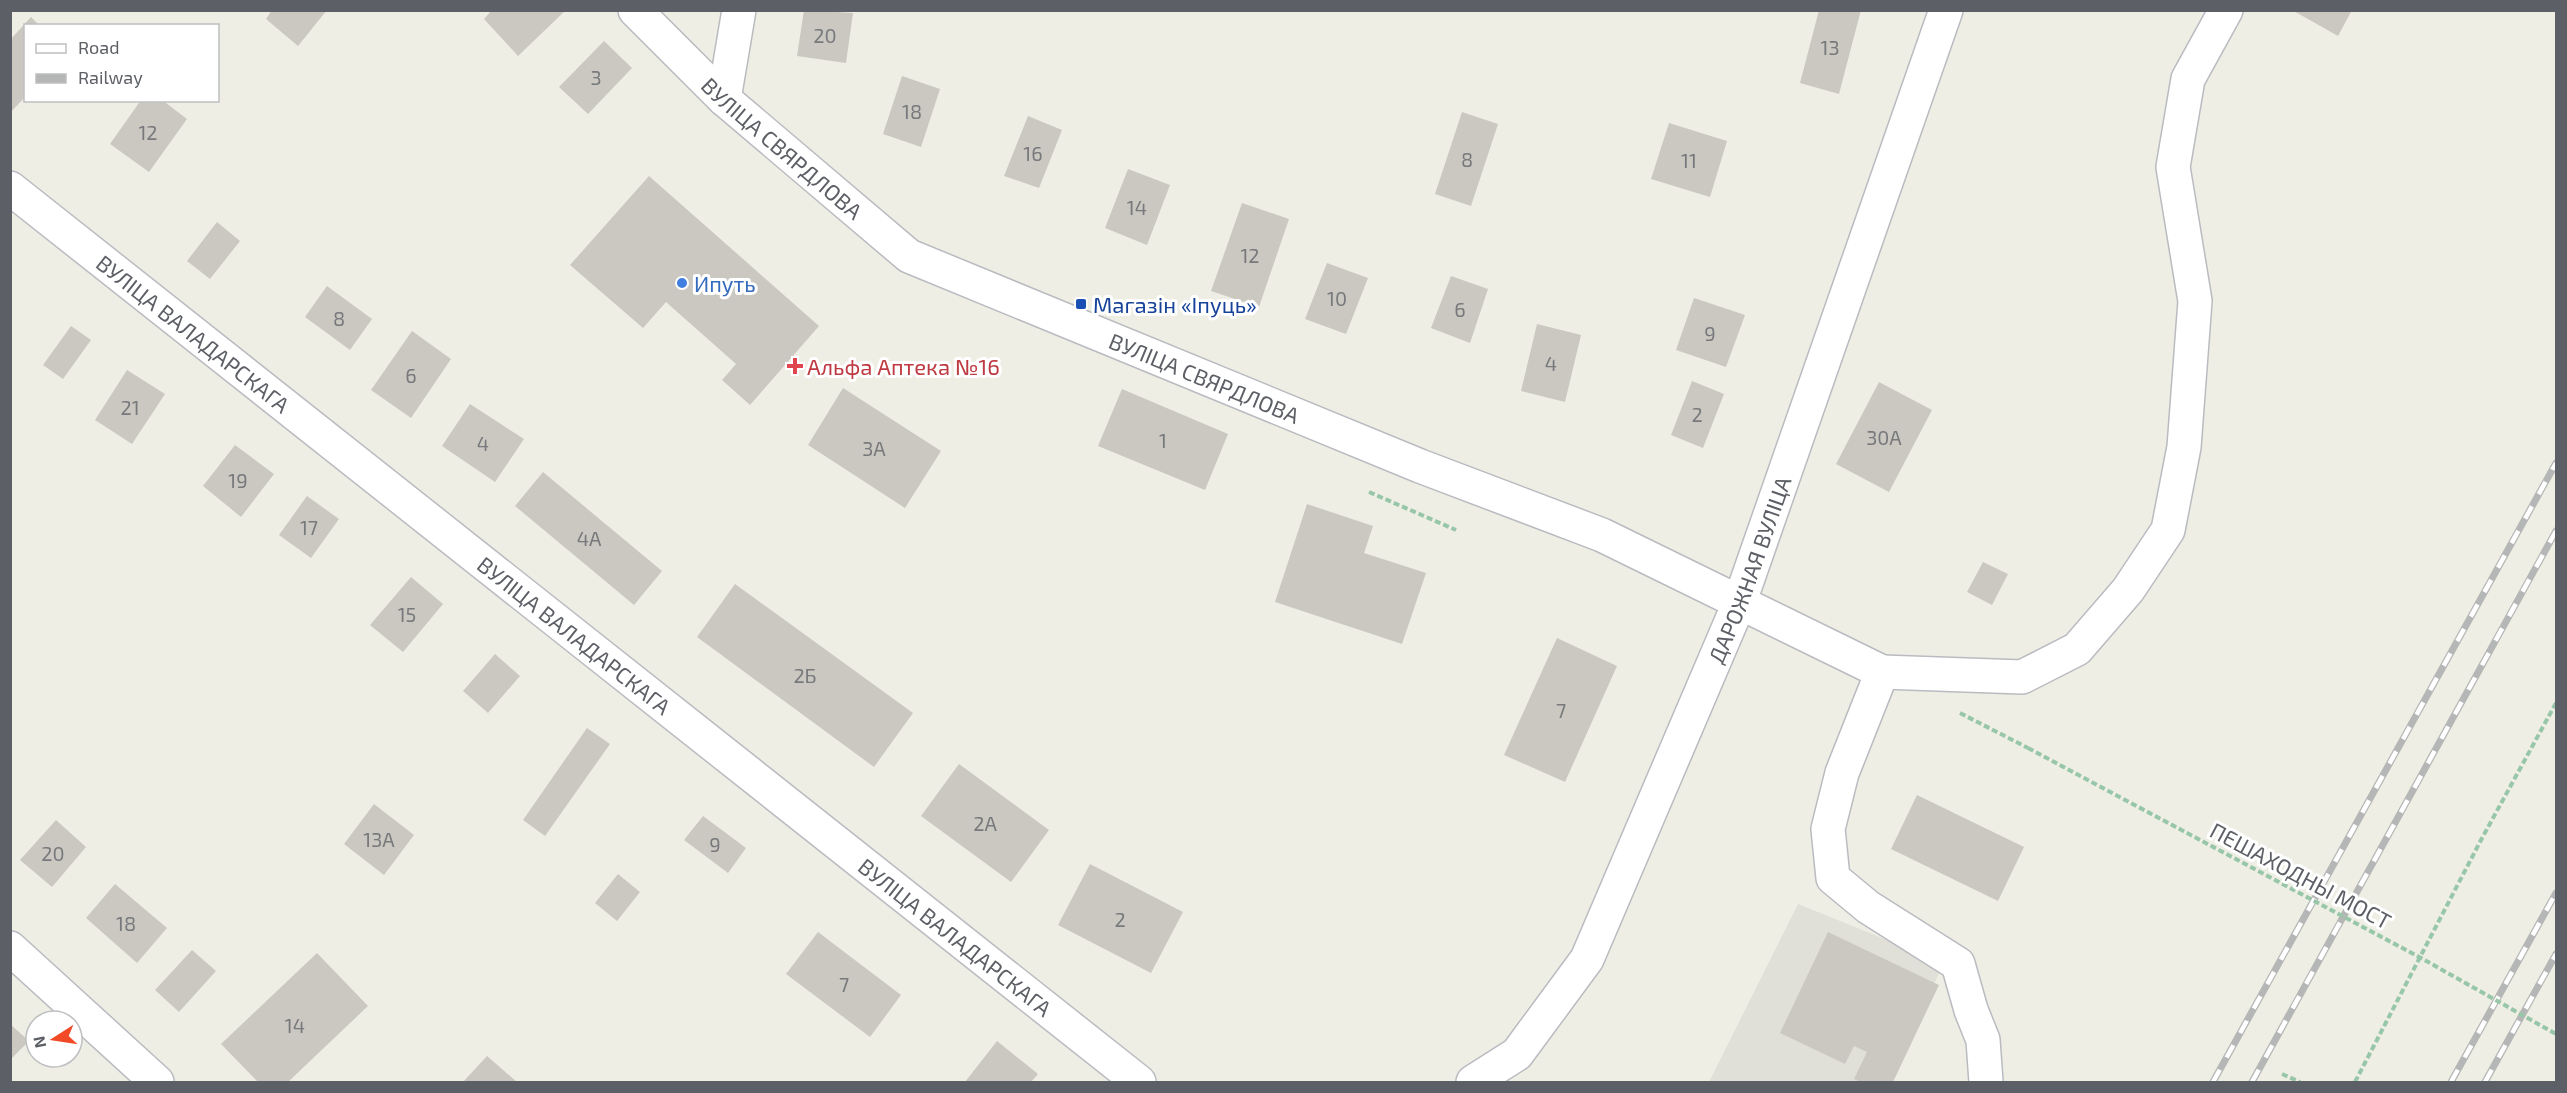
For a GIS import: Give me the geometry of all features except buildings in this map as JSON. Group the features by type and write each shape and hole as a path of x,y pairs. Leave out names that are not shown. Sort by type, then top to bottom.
{"street":[{"name":"ВУЛІЦА СВЯРДЛОВА","path":"635,10 724,99 909,256 1420,466 1602,535 1882,672"},
{"path":"724,99 739,10"},
{"name":"ДАРОЖНАЯ ВУЛІЦА","path":"1473,1083 1517,1054 1587,959 1740,601 1946,10"},
{"path":"1986,1083 1983,1040 1971,1010 1958,964 1868,908 1833,878 1828,829 1842,773 1882,672 2022,678 2077,649 2127,590 2168,530 2184,447 2195,301 2174,167 2188,79 2226,10"},
{"name":"ВУЛІЦА ВАЛАДАРСКАГА","path":"10,188 1139,1083"},
{"path":"10,948 142,1078"}],"path":[{"path":"1370,492 1456,530"},
{"path":"2355,1083 2481,840 2556,704"},
{"name":"ПЕШАХОДНЫ МОСТ","path":"2028,748 2421,958 2556,1034"},
{"path":"2282,1074 2300,1083"}],"shaded area":[{"path":"1798,904 1944,963 1887,1082 1709,1082"}],"railway":[{"path":"2213,1082 2556,463"},
{"path":"2252,1082 2556,531"},
{"path":"2451,1082 2556,893"},
{"path":"2485,1082 2556,954"}],"place":[{"name":"Ипуть","path":"682,283"},
{"name":"Магазін «Іпуць»","path":"1081,304"},
{"name":"Альфа Аптека №16","path":"795,366"}]}
